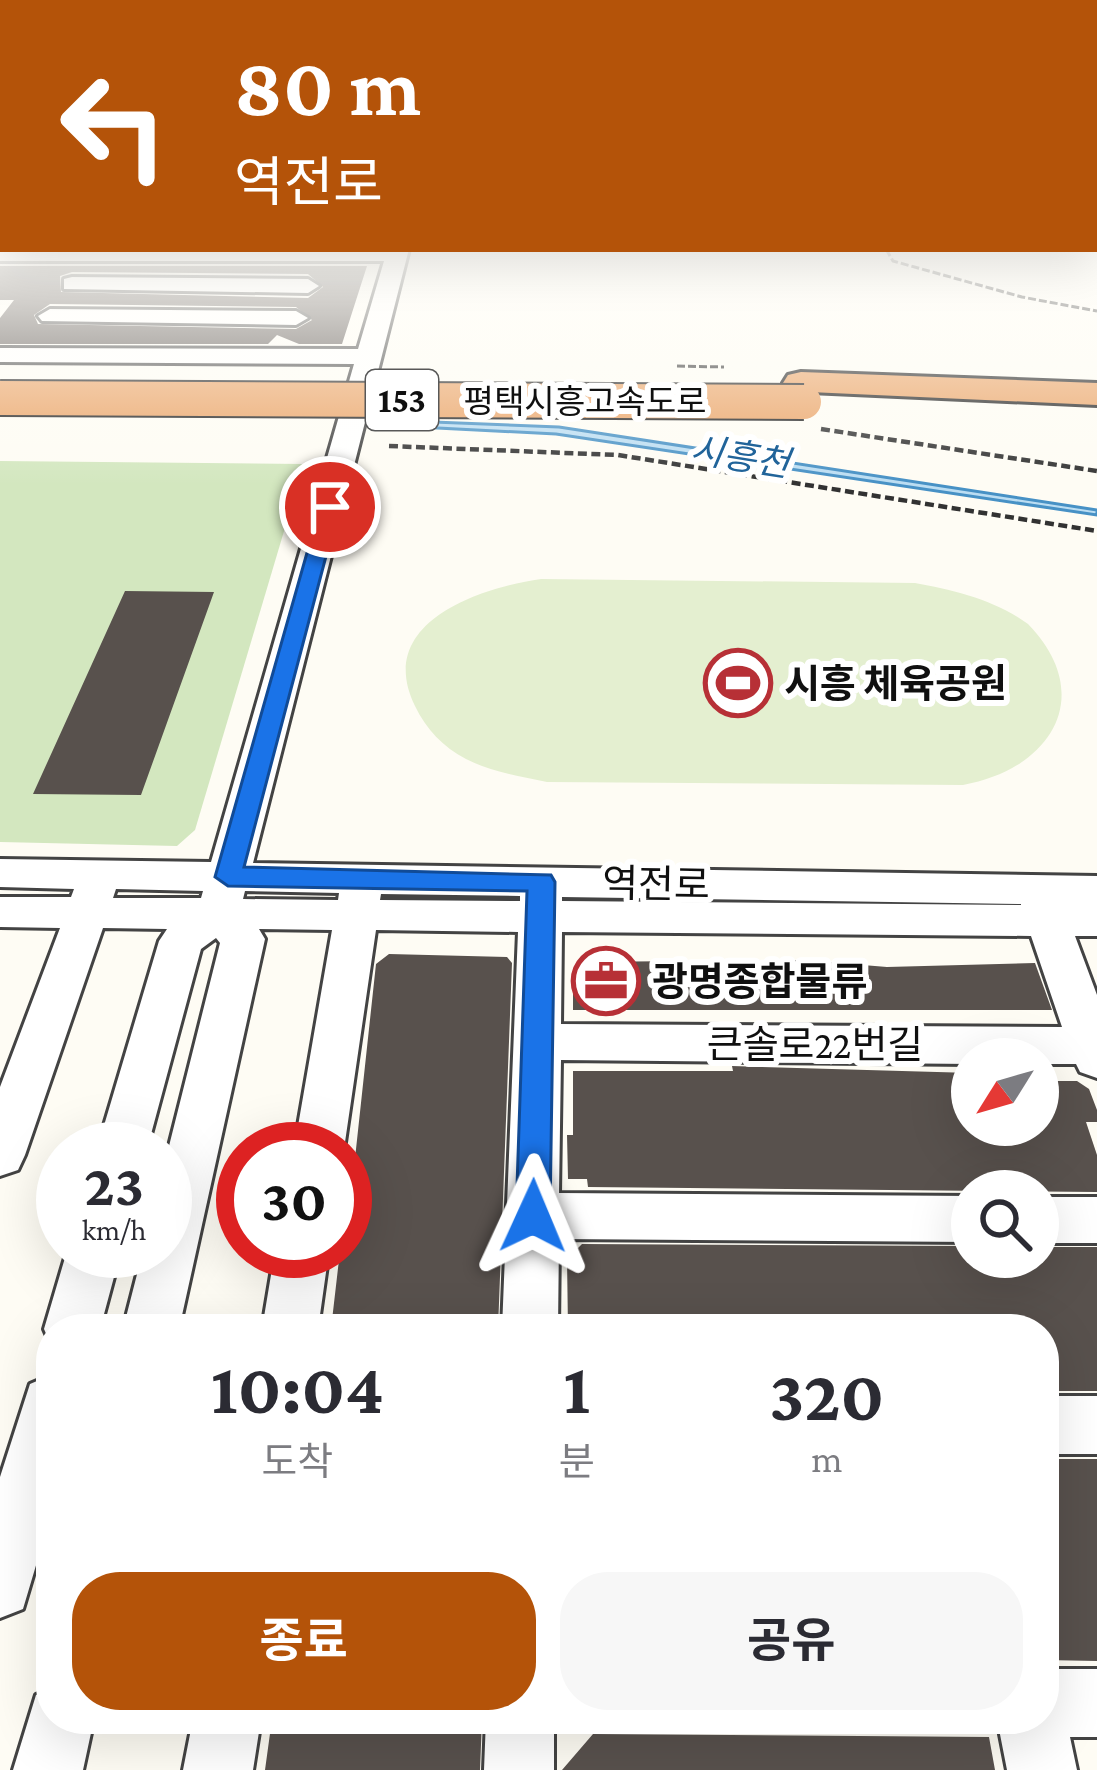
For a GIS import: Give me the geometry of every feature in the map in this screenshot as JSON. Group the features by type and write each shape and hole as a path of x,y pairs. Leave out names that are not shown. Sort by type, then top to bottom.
{"highway":[{"name":"평택시흥고속도로","path":"7,362 803,393 1097,413"},
{"name":"평택시흥고속도로","path":"0,398 1097,394"}],"street":[{"path":"7,362 47,320"},
{"path":"281,356 295,320"},
{"path":"130,1122 181,940 223,895 380,320"},
{"path":"7,362 371,356"},
{"name":"역전로","path":"0,873 93,894"},
{"name":"역전로","path":"0,912 93,894 1042,905 1097,891"},
{"path":"0,1155 93,894"},
{"path":"155,1314 243,939 223,895"},
{"path":"323,1122 359,897"},
{"path":"530,1314 541,899"},
{"name":"역전로","path":"1042,905 1097,921"},
{"name":"큰솔로22번길","path":"537,1042 1095,1053 1042,905"},
{"path":"533,1216 951,1219"},
{"path":"1059,1220 1097,1220"},
{"path":"76,1314 86,1278"},
{"path":"292,1314 298,1278"},
{"path":"1059,1425 1097,1425"},
{"path":"0,1586 36,1458"},
{"path":"1059,1702 1097,1703"},
{"path":"48,1770 56,1734"},
{"path":"218,1770 224,1734"},
{"path":"519,1770 520,1734"},
{"path":"1034,1734 1042,1770"}],"path":[{"path":"389,446 618,455 1097,531"}],"green space":[{"path":"0,461 304,464 195,830 177,846 0,842"},
{"name":"시흥 체육공원","path":"541,579 915,583 944,589 988,602 1028,624 1049,651 1059,677 1061,702 1055,725 1041,746 994,776 963,785 547,782 506,773 466,759 430,730 415,706 406,677 409,652 439,615 463,601"}],"water":[{"name":"시흥천","path":"382,420 559,427 1097,510 1097,515 556,434 380,425"}],"building":[{"path":"0,320 296,329 312,320 350,320 342,344 299,344 277,335 268,344 0,344"},
{"path":"125,591 214,592 141,795 33,794"},
{"path":"389,954 507,957 512,963 499,1314 333,1314 337,1278 372,1278 372,1122 359,1122 376,964"},
{"path":"802,960 887,967 1035,963 1052,1010 573,1010 573,969 580,962"},
{"path":"732,1066 951,1072 951,1146 1059,1146 1059,1081 1077,1081 1089,1089 1097,1110 1097,1122 1086,1122 1097,1155 1097,1192 1059,1192 1059,1170 951,1170 951,1191 588,1187 587,1179 568,1179 573,1071 733,1071"},
{"path":"582,1244 951,1246 951,1278 1059,1278 1059,1247 1097,1247 1097,1391 1059,1391 1059,1314 568,1314 567,1259"},
{"path":"1059,1459 1097,1459 1097,1661 1059,1660"},
{"path":"270,1734 481,1734 480,1770 265,1770"},
{"path":"593,1734 989,1737 995,1770 562,1770"}],"place":[{"name":"시흥 체육공원","path":"738,683"},
{"name":"광명종합물류","path":"606,981"}],"route":[{"path":"330,507 228,877 541,882 533,1216"}]}
